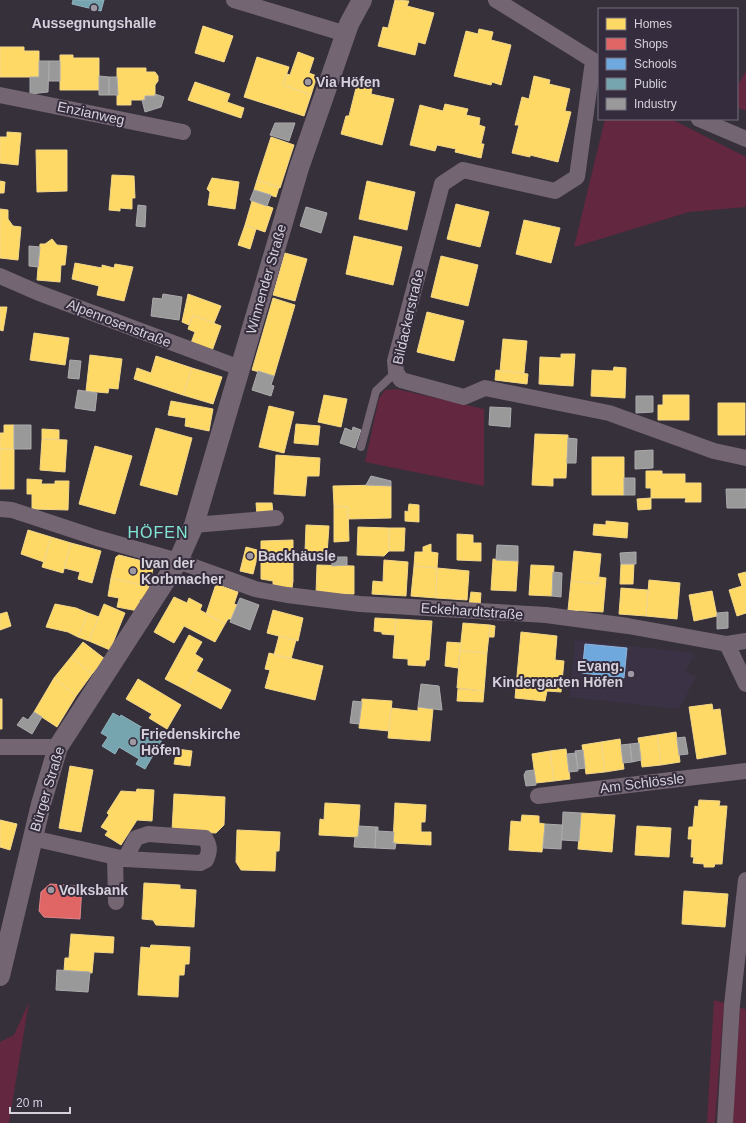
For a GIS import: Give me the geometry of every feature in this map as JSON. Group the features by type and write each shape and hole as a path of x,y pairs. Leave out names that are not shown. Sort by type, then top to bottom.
{"street":[{"path":"234,0 346,34"},
{"name":"Winnender Straße","path":"178,561 194,525 299,168 346,34 362,0"},
{"path":"496,0 596,62"},
{"name":"Bildackerstraße","path":"596,62 576,177 555,192 463,170 442,184 395,360 396,372 401,380 464,397 485,388 608,413 714,451 746,458"},
{"name":"Enzianweg","path":"0,95 183,132"},
{"path":"701,120 746,139"},
{"name":"Alpenrosenstraße","path":"0,276 39,293 240,368"},
{"name":"Eckehardtstraße","path":"0,509 12,510 97,538 178,561 255,589 287,595 360,604 546,615 628,626 727,644 746,642"},
{"path":"194,525 276,518"},
{"name":"Bürger Straße","path":"0,976 32,838 58,747 178,561"},
{"path":"727,644 746,684"},
{"path":"0,747 58,747"},
{"name":"Am Schlössle","path":"538,796 746,771"},
{"path":"32,838 120,858 116,902"},
{"path":"725,1123 732,1005 745,885"}],"lane":[{"path":"361,447 376,391 396,372"}],"shaded area":[{"path":"746,71 746,111 738,107 738,85"},
{"path":"605,120 673,120 746,157 746,207 689,212 574,247"},
{"path":"396,389 484,409 484,486 365,462 379,398 385,390"},
{"name":"Evang. Kindergarten Höfen","path":"575,640 695,653 685,671 696,677 679,709 570,697"},
{"path":"714,1000 724,1003 715,1123 707,1123"},
{"path":"29,1002 9,1123 0,1123 0,1042 14,1035"},
{"path":"740,1008 746,1009 746,1123 732,1123"}],"building: Homes":[{"path":"395,0 409,1 407,6 434,13 425,44 418,42 415,55 378,46 383,27 388,28"},
{"path":"203,26 233,36 224,62 195,53"},
{"path":"479,29 493,32 491,40 511,45 501,85 492,82 491,85 454,76 466,31 478,34"},
{"path":"0,47 24,47 24,51 39,51 39,77 0,77"},
{"path":"298,52 314,58 309,73 317,76 311,95 283,85 287,74 290,75"},
{"path":"60,55 73,55 73,58 99,58 99,90 60,90"},
{"path":"257,57 289,67 283,85 311,95 304,116 244,97"},
{"path":"117,68 146,68 146,72 155,72 158,76 158,81 155,85 155,96 145,96 145,100 131,100 131,105 117,105"},
{"path":"534,76 550,80 549,84 570,89 565,111 571,112 558,162 530,155 530,157 512,153 519,125 515,125 522,97 529,99"},
{"path":"358,80 373,84 371,94 394,99 382,145 341,134 346,116 349,116"},
{"path":"195,82 230,94 227,102 244,108 241,118 188,100"},
{"path":"445,104 468,109 466,115 480,118 479,125 485,127 481,144 484,144 481,158 455,152 456,149 437,145 435,151 410,145 420,105 443,111"},
{"path":"7,132 21,133 18,165 0,163 0,137 7,137"},
{"path":"271,137 294,145 280,188 257,180"},
{"path":"36,150 67,150 67,191 37,192"},
{"path":"112,175 134,176 135,198 132,198 132,209 120,208 120,211 109,210"},
{"path":"212,178 239,182 235,209 208,205 210,192 207,189"},
{"path":"257,180 279,187 276,197 254,190"},
{"path":"0,181 5,182 4,193 0,193"},
{"path":"367,181 415,192 407,230 359,219"},
{"path":"252,201 273,208 265,232 245,225"},
{"path":"456,204 489,212 480,247 447,239"},
{"path":"0,209 8,210 8,219 13,226 21,227 18,260 0,258"},
{"path":"524,220 560,228 551,263 516,254"},
{"path":"245,225 256,229 250,249 238,245"},
{"path":"354,236 402,247 393,285 346,274"},
{"path":"52,239 57,245 67,246 65,265 61,265 60,282 37,280 40,244 45,244"},
{"path":"285,253 307,259 295,301 273,295"},
{"path":"441,256 478,265 468,306 431,297"},
{"path":"75,263 102,268 102,265 114,268 115,264 133,267 124,301 97,295 99,286 72,279"},
{"path":"188,294 221,306 214,323 193,315 189,325 182,322"},
{"path":"273,298 295,305 274,376 252,370"},
{"path":"0,307 7,307 3,331 0,330"},
{"path":"427,312 464,321 454,361 417,352"},
{"path":"193,315 221,326 212,351 191,343 195,332 188,329"},
{"path":"34,333 69,338 65,365 30,360"},
{"path":"503,339 527,341 524,373 500,371"},
{"path":"561,354 575,354 573,386 539,384 540,357 561,358"},
{"path":"90,355 122,359 118,389 109,388 108,393 86,391"},
{"path":"156,356 192,368 183,395 134,379 137,368 151,373"},
{"path":"614,367 626,368 625,398 591,396 592,370 613,371"},
{"path":"192,368 222,377 213,404 183,395"},
{"path":"496,370 528,374 527,384 495,380"},
{"path":"324,395 347,399 341,427 318,422"},
{"path":"663,395 689,395 689,420 658,420 658,405 663,405"},
{"path":"171,401 213,409 209,431 185,426 186,418 168,415"},
{"path":"718,403 745,403 745,435 718,435"},
{"path":"269,406 294,412 284,453 259,447"},
{"path":"296,424 320,426 318,445 294,443"},
{"path":"4,425 14,425 14,449 0,449 0,433 4,433"},
{"path":"156,428 192,438 177,495 140,485"},
{"path":"42,429 59,430 59,439 42,439"},
{"path":"535,434 568,435 566,478 553,478 553,486 532,485"},
{"path":"42,439 67,440 65,472 40,470"},
{"path":"95,446 132,456 115,514 79,504"},
{"path":"0,449 14,449 14,489 0,489"},
{"path":"276,455 320,458 319,476 307,476 305,496 274,494"},
{"path":"592,457 624,457 624,495 592,495"},
{"path":"646,471 662,471 662,474 685,474 685,483 701,483 701,502 685,502 686,498 651,498 651,488 646,488"},
{"path":"27,479 42,480 41,484 55,484 55,481 69,481 68,510 32,509 32,494 27,494"},
{"path":"333,486 391,486 391,518 348,519 348,507 334,506"},
{"path":"651,498 651,509 638,510 637,499"},
{"path":"256,503 272,503 273,514 257,515"},
{"path":"409,504 419,505 419,522 405,521 405,511 408,512"},
{"path":"334,506 348,507 349,541 334,542"},
{"path":"606,521 628,523 627,538 593,535 594,524 606,525"},
{"path":"306,525 329,526 327,554 305,552"},
{"path":"358,527 389,528 389,551 384,556 357,555"},
{"path":"389,528 405,528 404,551 389,551"},
{"path":"28,530 51,537 44,562 21,554"},
{"path":"457,534 473,535 473,543 481,543 481,561 457,560"},
{"path":"51,537 71,543 63,573 42,567"},
{"path":"293,540 292,588 273,587 273,581 261,579 261,541"},
{"path":"71,543 101,551 92,583 78,579 80,572 64,568"},
{"path":"431,544 431,552 438,553 437,568 414,566 415,552 423,552 423,547"},
{"name":"Backhäusle","path":"246,547 257,550 253,574 240,571"},
{"path":"574,551 601,554 598,584 571,581"},
{"name":"Ivan der Korbmacher","path":"119,555 154,564 149,587 111,578 116,557"},
{"path":"493,559 518,561 516,591 491,590"},
{"path":"384,560 408,562 406,596 372,594 373,581 383,582"},
{"path":"621,564 634,564 633,584 620,584"},
{"path":"317,565 354,566 354,594 316,594"},
{"path":"531,565 554,566 552,596 529,595"},
{"path":"414,566 437,568 436,598 411,596"},
{"path":"437,568 469,571 467,600 436,598"},
{"path":"746,572 746,613 737,616 729,590 742,586 738,574"},
{"path":"599,577 606,578 603,612 568,610 571,581 598,584"},
{"path":"111,578 149,587 145,600 140,599 138,611 117,607 119,598 108,596"},
{"path":"649,580 680,583 677,619 646,616"},
{"path":"216,584 238,592 234,604 237,605 231,619 228,619 225,624 206,614"},
{"path":"621,588 648,590 646,616 619,614"},
{"path":"712,591 717,616 694,621 689,595"},
{"path":"471,592 481,593 480,606 469,605"},
{"path":"174,597 187,603 189,598 202,605 200,610 225,624 215,642 184,626 174,643 154,632"},
{"path":"55,604 76,608 88,613 78,637 68,632 46,627"},
{"path":"104,604 125,613 110,650 89,641"},
{"path":"273,610 303,618 298,641 267,633"},
{"path":"7,612 11,626 0,630 0,614"},
{"path":"88,613 99,617 89,641 78,637"},
{"path":"375,618 396,619 395,635 382,634 382,632 374,631"},
{"path":"396,619 432,621 429,660 426,660 425,666 408,665 408,659 393,658"},
{"path":"463,623 490,625 487,653 460,651"},
{"path":"490,625 495,626 494,637 489,637"},
{"path":"521,632 557,636 555,660 564,661 561,692 547,691 545,701 515,698"},
{"path":"189,635 202,642 195,654 203,659 186,690 165,679"},
{"path":"279,636 296,640 291,659 274,655"},
{"path":"83,642 105,659 92,674 71,657"},
{"path":"447,642 461,643 458,668 445,666"},
{"path":"460,651 487,653 484,691 457,688"},
{"path":"269,653 323,666 315,700 265,688 270,670 265,669"},
{"path":"71,657 92,674 76,696 54,678"},
{"path":"196,671 231,690 221,709 186,690"},
{"path":"54,678 76,696 57,727 34,712"},
{"path":"138,679 181,705 167,729 149,718 152,714 126,699"},
{"path":"458,689 484,691 483,702 457,701"},
{"path":"0,699 2,699 2,729 0,729"},
{"path":"362,699 392,701 389,731 359,728"},
{"path":"712,704 713,710 720,709 726,754 697,759 689,707"},
{"path":"418,707 433,709 430,741 388,738 391,708 418,711"},
{"path":"676,732 680,762 661,765 657,735"},
{"path":"657,735 661,765 642,767 638,738"},
{"path":"620,739 624,769 605,772 601,742"},
{"path":"601,742 605,772 586,774 582,745"},
{"path":"177,749 192,751 190,766 174,764"},
{"path":"566,749 570,779 554,781 550,751"},
{"path":"550,751 554,781 536,783 532,754"},
{"path":"70,766 93,770 81,832 59,828"},
{"path":"137,789 154,790 152,821 137,820 121,845 105,835 108,831 101,827 109,815 107,813 121,791 136,792"},
{"path":"174,794 225,797 224,825 216,833 172,831"},
{"path":"699,800 720,801 719,806 727,806 722,864 715,864 714,867 704,867 704,864 693,863 694,857 691,857 692,839 688,839 689,827 693,827 695,806 698,807"},
{"path":"325,803 360,805 358,837 319,835 320,819 324,820"},
{"path":"395,803 426,805 425,822 421,822 421,832 431,832 431,845 393,843"},
{"path":"581,813 615,815 612,852 578,849"},
{"path":"522,815 539,816 539,823 545,824 542,852 509,850 511,821 521,822"},
{"path":"0,820 17,824 10,850 0,847"},
{"path":"637,826 671,828 669,857 635,855"},
{"path":"237,830 280,832 279,851 276,851 275,871 241,870 236,862"},
{"path":"144,883 180,885 180,889 196,890 194,927 156,925 153,920 142,919"},
{"path":"684,891 728,894 725,927 682,924"},
{"path":"71,934 114,937 113,953 94,952 92,973 64,971 65,958 69,958"},
{"path":"151,945 190,947 189,964 185,964 184,975 179,975 178,997 138,995 141,947 150,948"}],"building: Shops":[{"path":"50,884 82,886 80,919 44,917 39,911 41,892"}],"building: Schools":[{"path":"585,644 627,648 624,678 608,676 607,682 598,681 599,675 582,673"}],"building: Public":[{"name":"Aussegnungshalle","path":"73,0 104,0 101,11 72,4"},
{"name":"Friedenskirche Höfen","path":"113,713 120,717 121,715 155,735 158,730 165,735 145,769 136,764 139,759 119,747 115,754 102,746 108,737 101,733"}],"building: Industry":[{"path":"39,61 49,61 48,92 30,94 30,77 39,77"},
{"path":"49,61 60,61 60,81 49,81"},
{"path":"99,76 109,77 109,95 99,95"},
{"path":"109,77 117,77 118,95 109,95"},
{"path":"155,94 164,97 161,107 145,112 142,100 145,100 145,96 155,96"},
{"path":"275,123 295,123 289,141 270,135"},
{"path":"254,190 271,195 267,206 250,200"},
{"path":"138,205 146,206 145,227 136,226"},
{"path":"306,207 327,213 321,233 300,226"},
{"path":"29,246 40,247 38,267 29,266"},
{"path":"163,294 182,297 179,320 151,316 153,298 162,299"},
{"path":"70,360 81,361 79,379 68,378"},
{"path":"258,371 274,376 271,385 274,386 271,396 252,390"},
{"path":"78,390 97,393 95,411 75,408"},
{"path":"636,396 653,396 653,412 636,413"},
{"path":"490,407 511,408 510,427 489,425"},
{"path":"14,425 31,425 31,449 14,449"},
{"path":"353,427 361,430 355,448 340,443 345,428 352,431"},
{"path":"568,438 577,439 576,463 567,463"},
{"path":"653,450 653,468 635,469 635,451"},
{"path":"371,476 391,481 391,486 366,485"},
{"path":"624,478 635,478 635,495 624,495"},
{"path":"726,489 746,489 746,508 727,508"},
{"path":"497,545 518,546 518,561 496,560"},
{"path":"636,552 636,564 621,564 620,553"},
{"path":"332,557 347,557 347,565 332,566"},
{"path":"553,572 562,573 561,597 552,596"},
{"path":"240,598 259,605 250,630 230,622"},
{"path":"728,612 728,628 717,629 717,613"},
{"path":"421,684 439,686 442,710 418,707"},
{"path":"353,701 362,702 359,724 350,723"},
{"path":"34,712 42,717 32,734 17,725 23,717 28,720"},
{"path":"685,737 688,754 679,755 677,738"},
{"path":"639,743 641,760 632,762 630,744"},
{"path":"630,744 632,762 623,763 621,745"},
{"path":"583,750 585,768 578,769 575,751"},
{"path":"576,753 578,771 569,772 567,754"},
{"path":"534,770 536,785 526,786 524,775 526,771"},
{"path":"563,812 581,813 579,841 562,840"},
{"path":"545,824 562,825 561,849 543,848"},
{"path":"359,826 376,827 375,848 354,847 355,837 358,837"},
{"path":"376,827 378,827 378,831 394,832 393,843 396,843 395,849 375,848"},
{"path":"57,970 90,972 88,992 56,990"}],"place":[{"name":"Aussegnungshalle","path":"94,8"},
{"name":"Via Höfen","path":"308,82"},
{"name":"Backhäusle","path":"250,556"},
{"name":"Ivan der Korbmacher","path":"133,571"},
{"name":"Evang. Kindergarten Höfen","path":"631,674"},
{"name":"Friedenskirche Höfen","path":"133,742"},
{"name":"Volksbank","path":"51,890"}],"district":[{"name":"HÖFEN","path":"158,532"}]}
